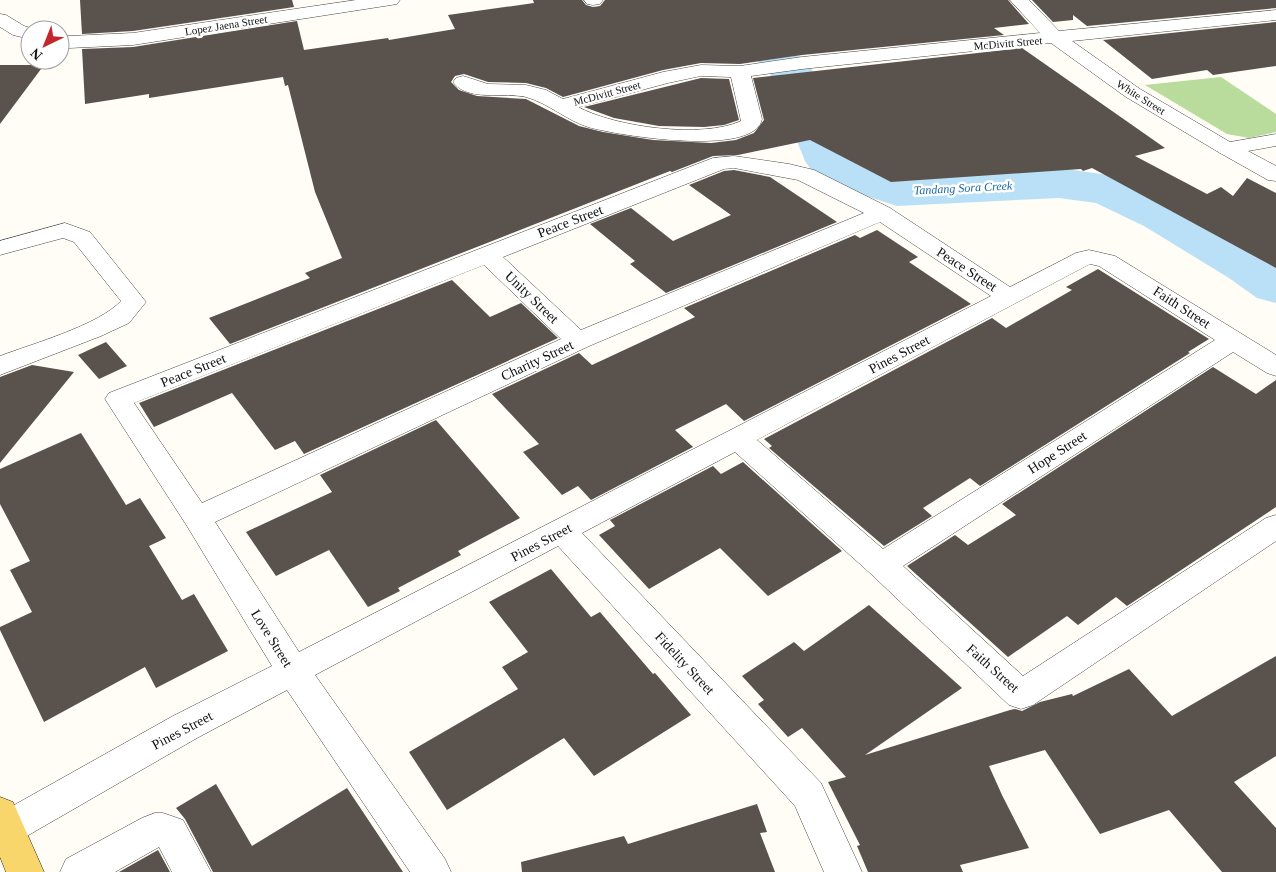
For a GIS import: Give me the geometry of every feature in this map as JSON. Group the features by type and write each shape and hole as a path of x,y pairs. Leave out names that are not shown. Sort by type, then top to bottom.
{"main road":[{"path":"2,825 25,872"}],"street":[{"name":"Lopez Jaena Street","path":"70,42 133,39 391,0"},
{"name":"White Street","path":"1019,0 1055,38 1133,93 1226,149 1276,175"},
{"name":"McDivitt Street","path":"562,105 695,71 715,69 740,72 802,63 1276,15"},
{"path":"0,19 20,31"},
{"name":"McDivitt Street","path":"463,82 482,89 515,89 531,92 562,105 593,122 660,134 687,136 738,130 751,124 752,119 740,72"},
{"path":"1226,149 1276,140"},
{"name":"Peace Street","path":"118,399 721,163 734,162 797,173 882,213 1010,297"},
{"name":"Charity Street","path":"197,518 578,341 882,213"},
{"path":"0,248 65,230 74,233 82,237 134,302 120,317 106,324 0,366"},
{"name":"Unity Street","path":"486,254 578,341"},
{"name":"Faith Street","path":"1084,258 1094,257 1106,261 1276,367"},
{"name":"Pines Street","path":"2,825 185,727 1084,258"},
{"name":"Hope Street","path":"881,565 1233,340"},
{"name":"Love Street","path":"118,399 197,518 293,671 432,872"},
{"name":"Faith Street","path":"738,439 881,565 1021,695 1276,526"},
{"name":"Fidelity Street","path":"562,531 808,795 843,872"},
{"path":"80,872 155,830 163,830 170,832 192,872"}],"green space":[{"path":"1221,77 1276,114 1276,132 1249,138 1227,134 1145,85"}],"building":[{"path":"80,0 292,0 294,7 133,31 82,34"},
{"path":"533,0 582,0 586,5 593,7 600,6 605,0 1008,0 1029,24 994,28 1004,35 802,55 740,64 701,63 663,70 563,97 546,88 526,83 488,82 464,74 455,76 451,82 459,90 477,96 526,99 579,126 603,132 653,140 711,143 736,140 754,133 764,120 753,78 1022,48 1165,148 1135,156 1207,194 1221,187 1233,196 1247,178 1276,193 1276,268 1092,168 1083,171 1081,169 891,182 810,140 738,155 713,156 672,172 670,171 230,344 209,318 310,278 305,273 342,258 315,192 288,85 285,86 283,77 149,98 149,94 85,104 82,49 133,47 297,21 304,50 388,38 389,40 455,29 448,15 534,3"},
{"path":"1032,0 1276,0 1276,8 1087,26 1073,15 1073,20 1053,22"},
{"path":"1276,22 1276,66 1213,75 1207,70 1152,79 1103,40"},
{"path":"0,65 20,65 20,70 40,70 0,124"},
{"path":"701,78 729,79 739,120 724,125 704,127 659,126 614,118 584,107"},
{"path":"734,170 770,177 837,222 666,293 630,264 635,261 590,224 631,208 673,241 731,215 689,185 724,171"},
{"path":"877,230 918,257 909,262 971,304 744,421 726,404 675,430 693,447 591,500 578,486 562,495 523,452 539,444 492,394 579,353 592,365 695,317 684,308 855,235 860,238"},
{"path":"1098,269 1209,339 1188,352 1190,353 980,486 970,478 923,508 932,516 884,546 769,448 772,446 764,439 992,318 1006,328 1072,290 1066,287"},
{"path":"452,280 490,317 521,303 558,338 304,454 295,441 275,450 232,393 154,427 139,403"},
{"path":"106,342 127,366 99,379 78,355"},
{"path":"32,365 74,372 0,463 0,377"},
{"path":"1213,367 1256,394 1276,380 1276,507 1127,606 1116,597 1078,625 1067,616 1008,657 907,566 955,535 968,545 1016,515 1002,504"},
{"path":"436,420 520,518 458,551 461,555 398,588 400,591 368,607 329,550 276,576 246,532 332,492 320,475"},
{"path":"81,433 126,505 140,498 166,538 149,546 182,600 194,594 228,651 156,688 145,667 44,722 0,630 0,627 32,612 10,570 30,561 0,504 0,469"},
{"path":"743,462 842,551 768,596 720,548 649,589 599,535 615,526 610,520 713,466 721,474"},
{"path":"551,569 591,617 600,612 691,715 594,776 564,738 447,810 409,752 518,689 502,667 528,652 489,602"},
{"path":"869,605 962,688 865,755 1010,710 1022,711 1040,702 1072,694 1073,696 1129,669 1172,716 1276,656 1276,756 1234,782 1276,828 1276,872 1222,872 1169,810 1100,834 1045,750 989,766 1029,848 960,865 963,872 868,872 857,846 860,845 828,782 846,777 802,728 788,737 758,704 764,700 742,676 794,642 804,651"},
{"path":"216,784 252,846 347,788 403,872 213,872 185,819 176,808"},
{"path":"757,804 767,832 760,833 775,872 522,872 521,862 624,836 628,844"},
{"path":"158,850 170,872 119,872"}],"waterway":[{"name":"Tandang Sora Creek","path":"719,0 790,70 829,161 862,179 897,191 1059,183 1108,190 1162,215 1248,266 1276,286"}]}
